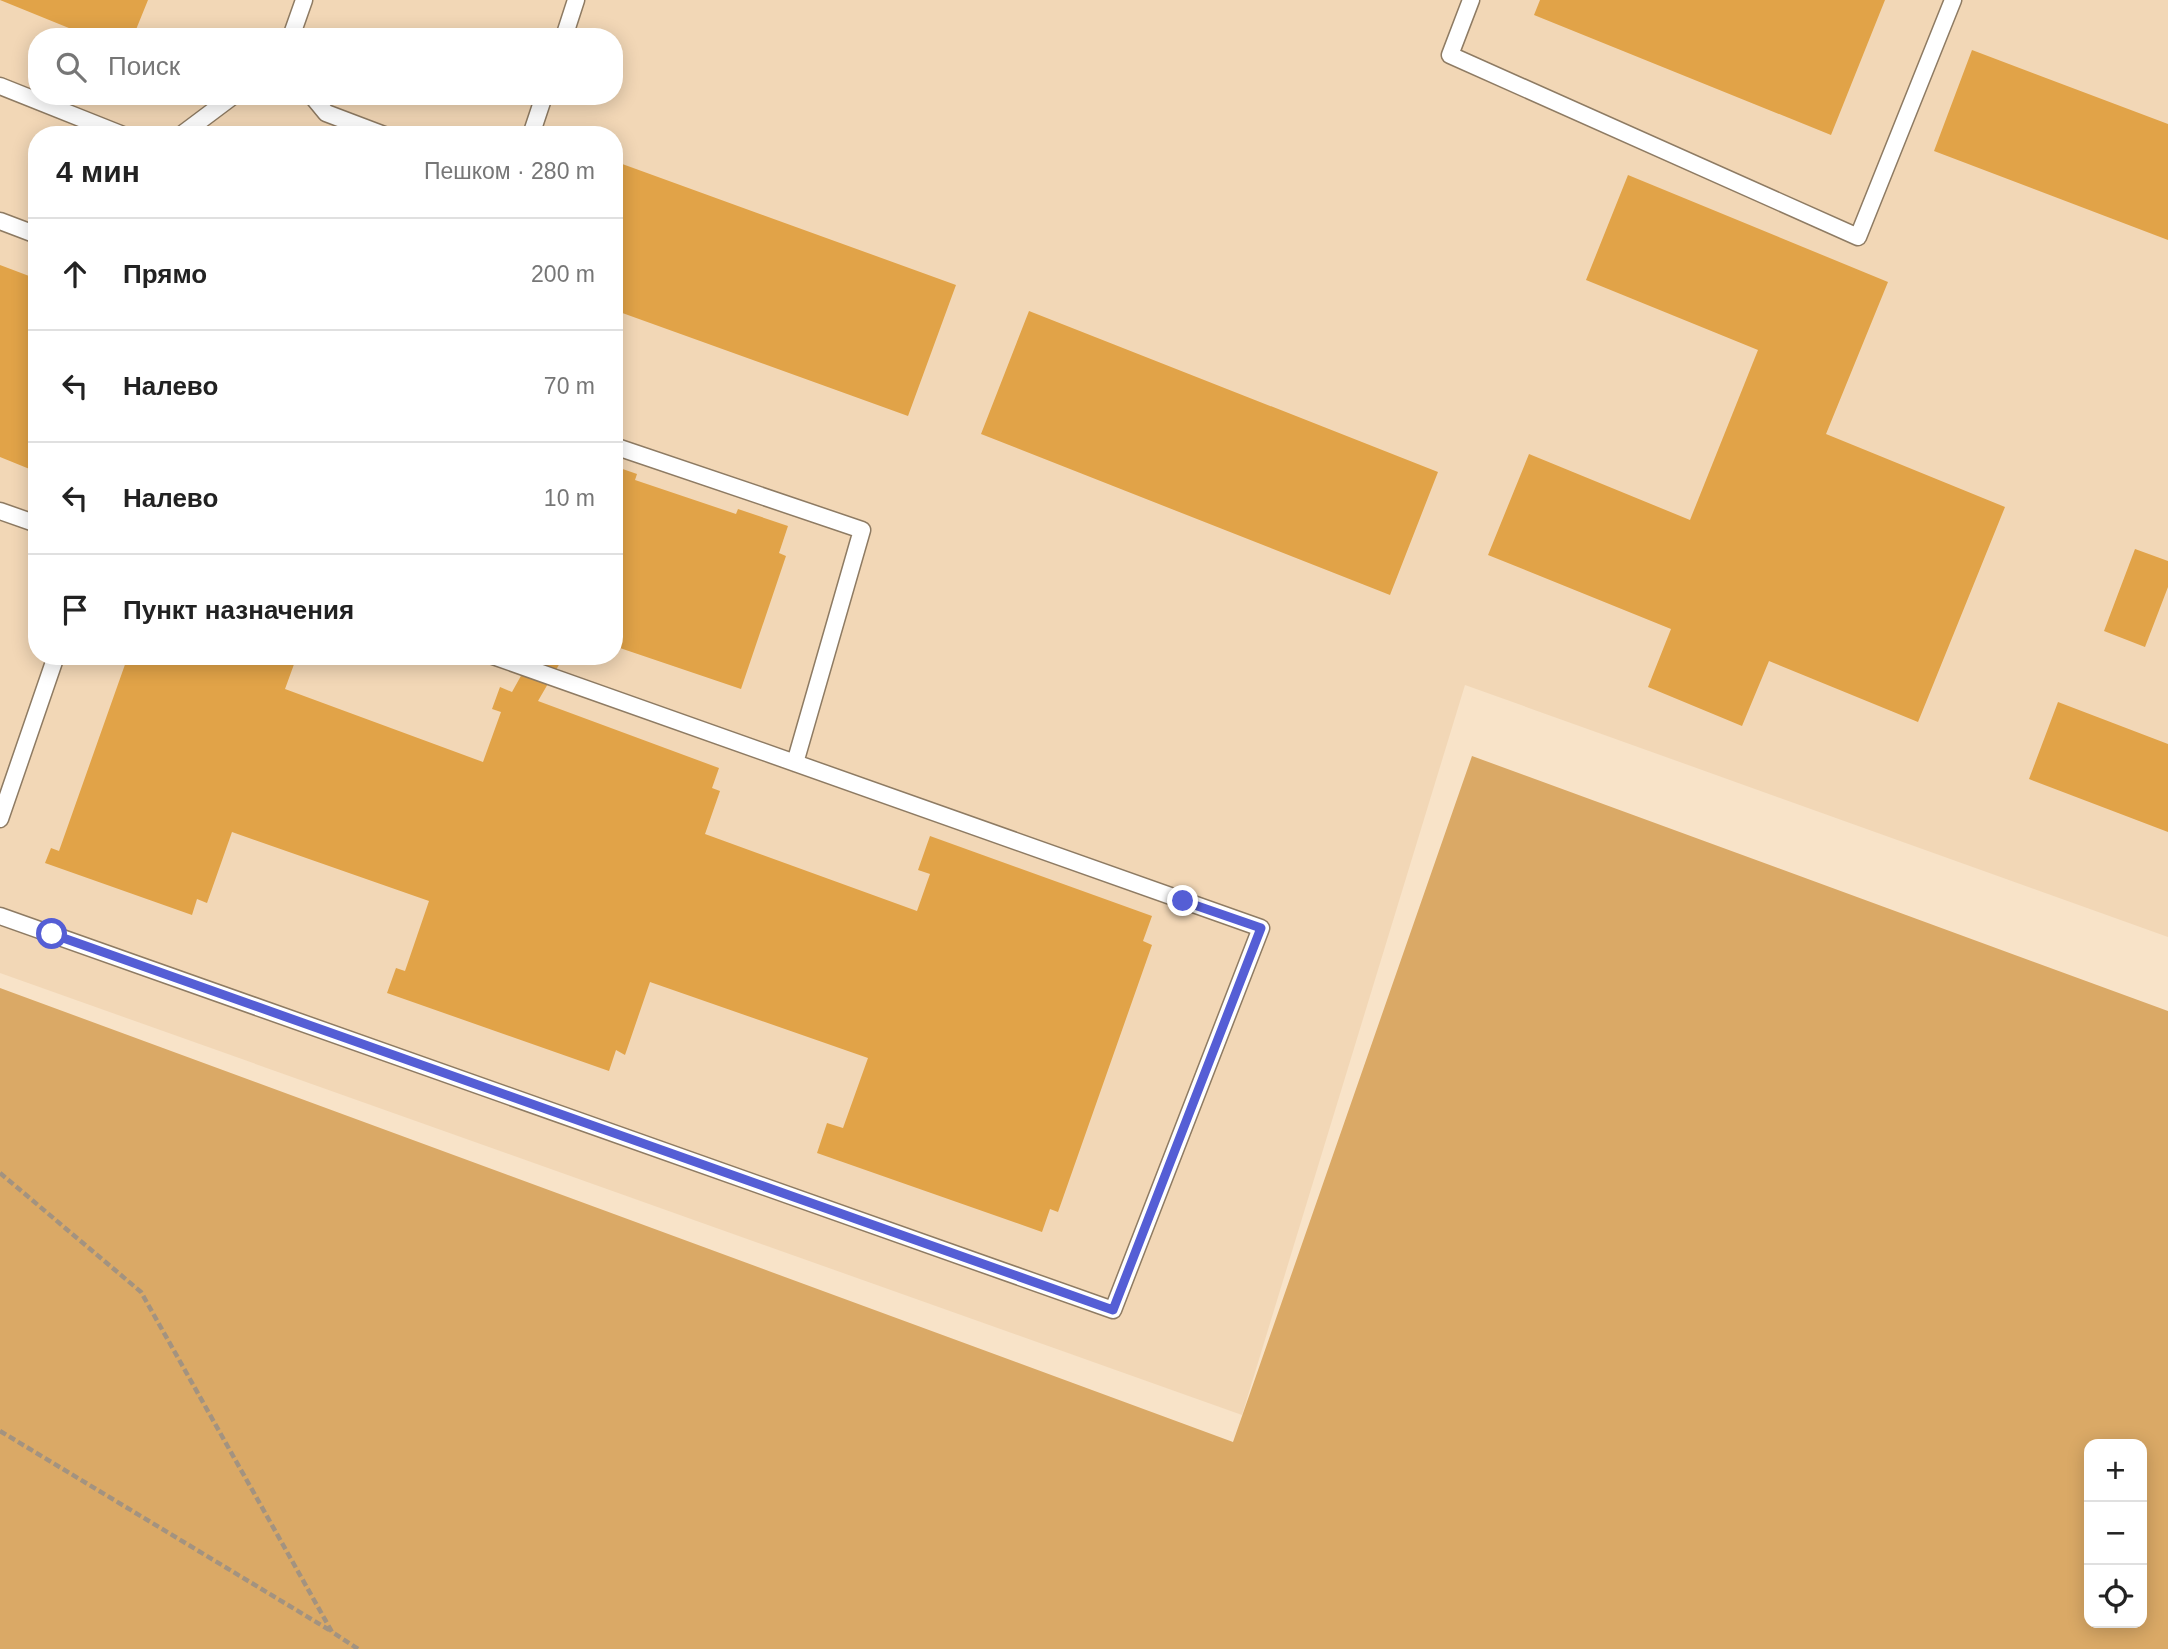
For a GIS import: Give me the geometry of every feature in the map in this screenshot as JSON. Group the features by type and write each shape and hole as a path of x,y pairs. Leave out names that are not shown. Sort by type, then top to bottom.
{"lane":[{"path":"293,28 304,0"},
{"path":"567,28 576,0"},
{"path":"1471,0 1450,55 1858,237 1953,0"},
{"path":"0,86 28,97"},
{"path":"48,105 100,126"},
{"path":"193,126 221,105"},
{"path":"319,105 326,113 360,126"},
{"path":"534,126 541,105"},
{"path":"0,221 28,232"},
{"path":"623,449 862,530 795,763"},
{"path":"0,511 28,521"},
{"path":"0,820 53,665"},
{"path":"0,916 1113,1310 1261,928 519,665"}],"path":[{"path":"0,1173 141,1292 332,1632"},
{"path":"0,1432 358,1649"}],"shaded area":[{"path":"0,0 2168,0 2168,937 1465,685 1242,1415 0,973"},
{"path":"1472,756 2168,1011 2168,1649 0,1649 0,988 1233,1442"}],"building":[{"path":"0,0 148,0 137,28 69,28"},
{"path":"1540,0 1885,0 1831,135 1534,15"},
{"path":"1972,50 2168,124 2168,240 1934,151"},
{"path":"623,164 956,285 908,416 623,313"},
{"path":"1628,175 1888,282 1826,434 2005,507 1918,722 1769,661 1742,726 1648,687 1671,629 1488,555 1529,454 1690,520 1758,350 1586,280"},
{"path":"0,265 28,276 28,468 0,457"},
{"path":"1029,311 1438,472 1390,595 981,434"},
{"path":"623,469 637,474 635,480 736,514 738,509 788,526 779,553 786,556 741,689 623,649"},
{"path":"2135,549 2168,561 2168,587 2145,647 2104,631"},
{"path":"125,665 294,665 285,689 483,762 501,712 492,709 500,687 512,692 527,665 559,665 538,701 719,768 712,788 720,791 705,834 917,911 930,874 918,870 930,836 1152,916 1143,941 1152,945 1058,1212 1050,1209 1042,1232 817,1153 827,1123 843,1128 868,1058 650,982 625,1055 616,1050 609,1071 387,993 396,968 405,971 429,901 232,832 207,903 197,899 192,915 45,863 51,848 59,851"},
{"path":"2058,702 2168,744 2168,832 2029,779"}],"route":[{"path":"52,934 1113,1310 1261,928 1183,901"}]}
